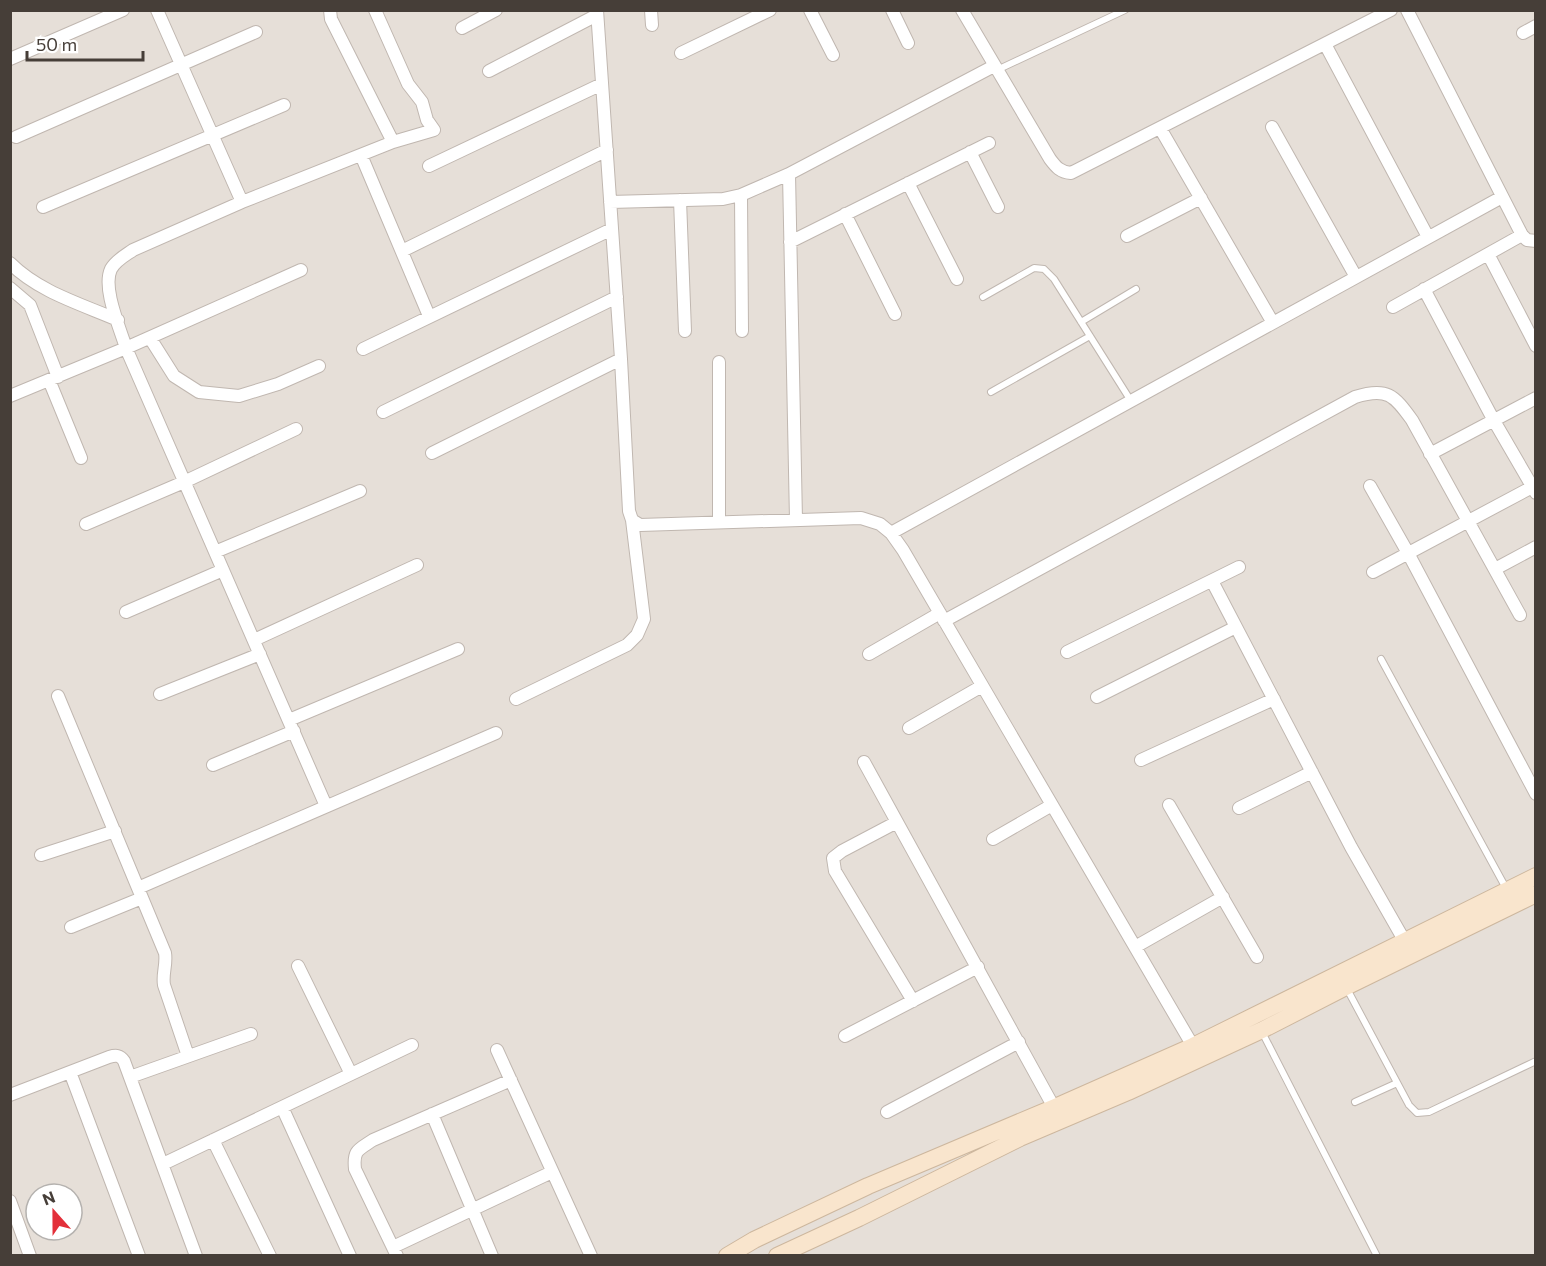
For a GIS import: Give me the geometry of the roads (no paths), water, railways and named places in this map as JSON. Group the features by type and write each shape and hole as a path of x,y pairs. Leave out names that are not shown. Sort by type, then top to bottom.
{"main road":[{"path":"1487,909 1507,890 1536,876"},
{"path":"727,1256 754,1240 868,1185 1058,1114 1197,1052 1487,909 1536,894"},
{"path":"1197,1052 1262,1030 1346,987 1408,948"},
{"path":"777,1256 1020,1138 1058,1114"}],"street":[{"path":"10,59 123,10"},
{"path":"157,10 242,202"},
{"path":"330,10 331,19 393,142"},
{"path":"326,806 126,348 108,290 112,268 120,259 134,250 242,202 393,142 434,130 427,120 422,102 408,84 375,10"},
{"path":"462,28 496,10"},
{"path":"651,10 652,25"},
{"path":"681,53 770,10"},
{"path":"810,10 832,55"},
{"path":"892,10 908,43"},
{"path":"962,10 1050,159 1063,172 1071,173 1391,10"},
{"path":"1407,10 1522,235 1527,240 1536,241"},
{"path":"489,72 597,13 629,511 644,619 637,635 627,645 516,699"},
{"path":"1523,33 1536,26"},
{"path":"16,137 256,32"},
{"path":"1325,44 1428,237"},
{"path":"610,202 723,199 741,195 789,174 996,68"},
{"path":"429,166 602,84"},
{"path":"43,207 284,105"},
{"path":"1272,127 1356,277"},
{"path":"1160,128 1273,322"},
{"path":"790,242 989,143"},
{"path":"402,251 607,150"},
{"path":"970,152 998,207"},
{"path":"361,155 429,316"},
{"path":"789,174 796,520"},
{"path":"908,183 957,279"},
{"path":"741,195 742,331"},
{"path":"891,533 1502,197"},
{"path":"1127,236 1201,198"},
{"path":"680,200 685,331"},
{"path":"845,214 895,314"},
{"path":"363,349 612,229"},
{"path":"1393,307 1522,235"},
{"path":"1488,254 1536,346"},
{"path":"10,263 39,285 118,320"},
{"path":"10,396 150,338 302,270"},
{"path":"10,288 30,305 81,458"},
{"path":"1373,572 1468,520 1534,489 1493,419 1424,290"},
{"path":"383,412 617,297"},
{"path":"150,338 174,376 199,392 239,396 278,384 319,366"},
{"path":"432,453 621,359"},
{"path":"718,363 719,522"},
{"path":"869,654 1355,397 1371,392 1384,393 1398,401 1412,420 1520,615"},
{"path":"1430,454 1536,398"},
{"path":"86,524 184,482 296,429"},
{"path":"1370,486 1536,795"},
{"path":"215,552 360,490"},
{"path":"632,520 640,525 861,518 880,524 891,533 1197,1052"},
{"path":"1495,569 1536,547"},
{"path":"254,640 417,565"},
{"path":"1067,652 1239,567"},
{"path":"126,612 223,570"},
{"path":"1212,581 1351,846 1408,948"},
{"path":"1097,698 1236,627"},
{"path":"213,765 291,726 458,649"},
{"path":"160,694 260,654"},
{"path":"909,728 982,686"},
{"path":"58,696 165,953 164,985 188,1056"},
{"path":"1141,760 1274,699"},
{"path":"71,927 326,806 496,733"},
{"path":"864,762 1058,1114"},
{"path":"1239,807 1312,772"},
{"path":"993,839 1052,805"},
{"path":"1169,805 1257,957"},
{"path":"897,822 842,851 834,858 835,871 913,1001"},
{"path":"40,855 115,831"},
{"path":"1135,947 1223,897"},
{"path":"298,966 351,1074"},
{"path":"845,1036 978,967"},
{"path":"130,1077 251,1034"},
{"path":"887,1112 1019,1042"},
{"path":"163,1164 412,1045"},
{"path":"497,1050 591,1256"},
{"path":"10,1095 115,1055 121,1056 196,1256"},
{"path":"70,1072 139,1256"},
{"path":"511,1080 373,1140 359,1149 354,1157 355,1169 395,1251 472,1209 552,1172"},
{"path":"282,1107 350,1256"},
{"path":"432,1114 492,1256"},
{"path":"213,1140 270,1256"},
{"path":"10,1201 30,1256"}],"lane":[{"path":"996,68 1125,10"},
{"path":"983,297 1034,268 1044,269 1054,279 1131,401"},
{"path":"1081,322 1136,289"},
{"path":"991,392 1090,336"},
{"path":"1381,659 1507,890"},
{"path":"1346,987 1409,1106 1417,1113 1429,1112 1536,1061"},
{"path":"1262,1030 1377,1256"},
{"path":"1354,1102 1397,1083"}]}
